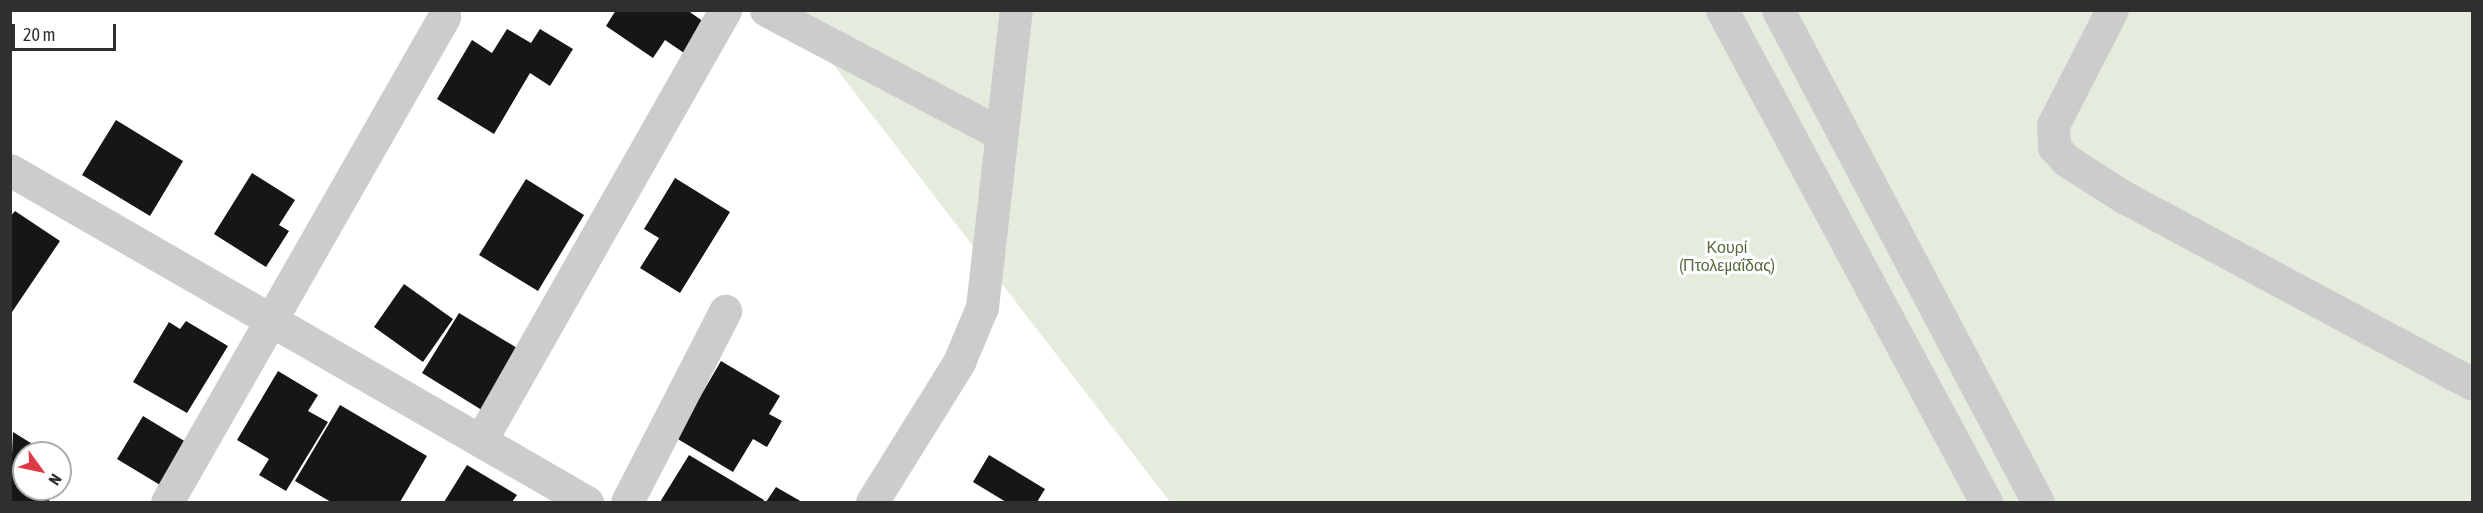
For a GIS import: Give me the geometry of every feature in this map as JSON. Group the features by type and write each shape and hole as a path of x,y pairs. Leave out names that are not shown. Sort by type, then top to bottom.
{"street":[{"path":"481,440 725,10"},
{"path":"766,10 1001,134"},
{"path":"872,502 959,363 982,306 1016,10"},
{"path":"1722,10 1986,502"},
{"path":"1778,10 2038,502"},
{"path":"2112,10 2053,125 2054,147 2066,160 2153,213 2472,384"},
{"path":"167,502 444,17"},
{"path":"10,170 587,502"},
{"path":"627,502 725,311"}],"green space":[{"name":"Κουρί (Πτολεμαΐδας)","path":"792,11 2472,11 2472,502 1170,502"}],"building":[{"path":"616,10 687,10 704,22 684,53 665,40 653,58 606,26"},
{"path":"507,29 531,43 540,29 573,49 550,86 530,73 494,134 437,99 472,40 492,53"},
{"path":"116,120 183,161 150,216 82,175"},
{"path":"252,173 295,200 279,225 289,231 266,267 214,234"},
{"path":"675,178 730,212 680,293 640,268 659,238 644,229"},
{"path":"526,179 584,215 538,291 479,255"},
{"path":"15,211 60,241 10,315 10,217"},
{"path":"404,284 453,319 423,362 374,327"},
{"path":"459,313 522,351 485,412 422,373"},
{"path":"186,321 228,346 187,413 133,382 169,322 180,329"},
{"path":"721,361 780,396 769,414 782,421 767,447 753,439 733,472 676,438"},
{"path":"278,371 318,395 308,411 328,422 286,491 259,475 269,459 237,440"},
{"path":"340,405 427,456 400,502 331,502 295,481"},
{"path":"143,416 191,445 165,488 117,459"},
{"path":"13,432 28,441 13,441"},
{"path":"12,455 12,501 49,501 10,502"},
{"path":"689,455 764,500 763,502 660,502"},
{"path":"989,455 1045,489 1037,502 1006,502 973,482"},
{"path":"467,465 517,495 512,502 444,502"},
{"path":"776,487 802,502 766,502"}]}
